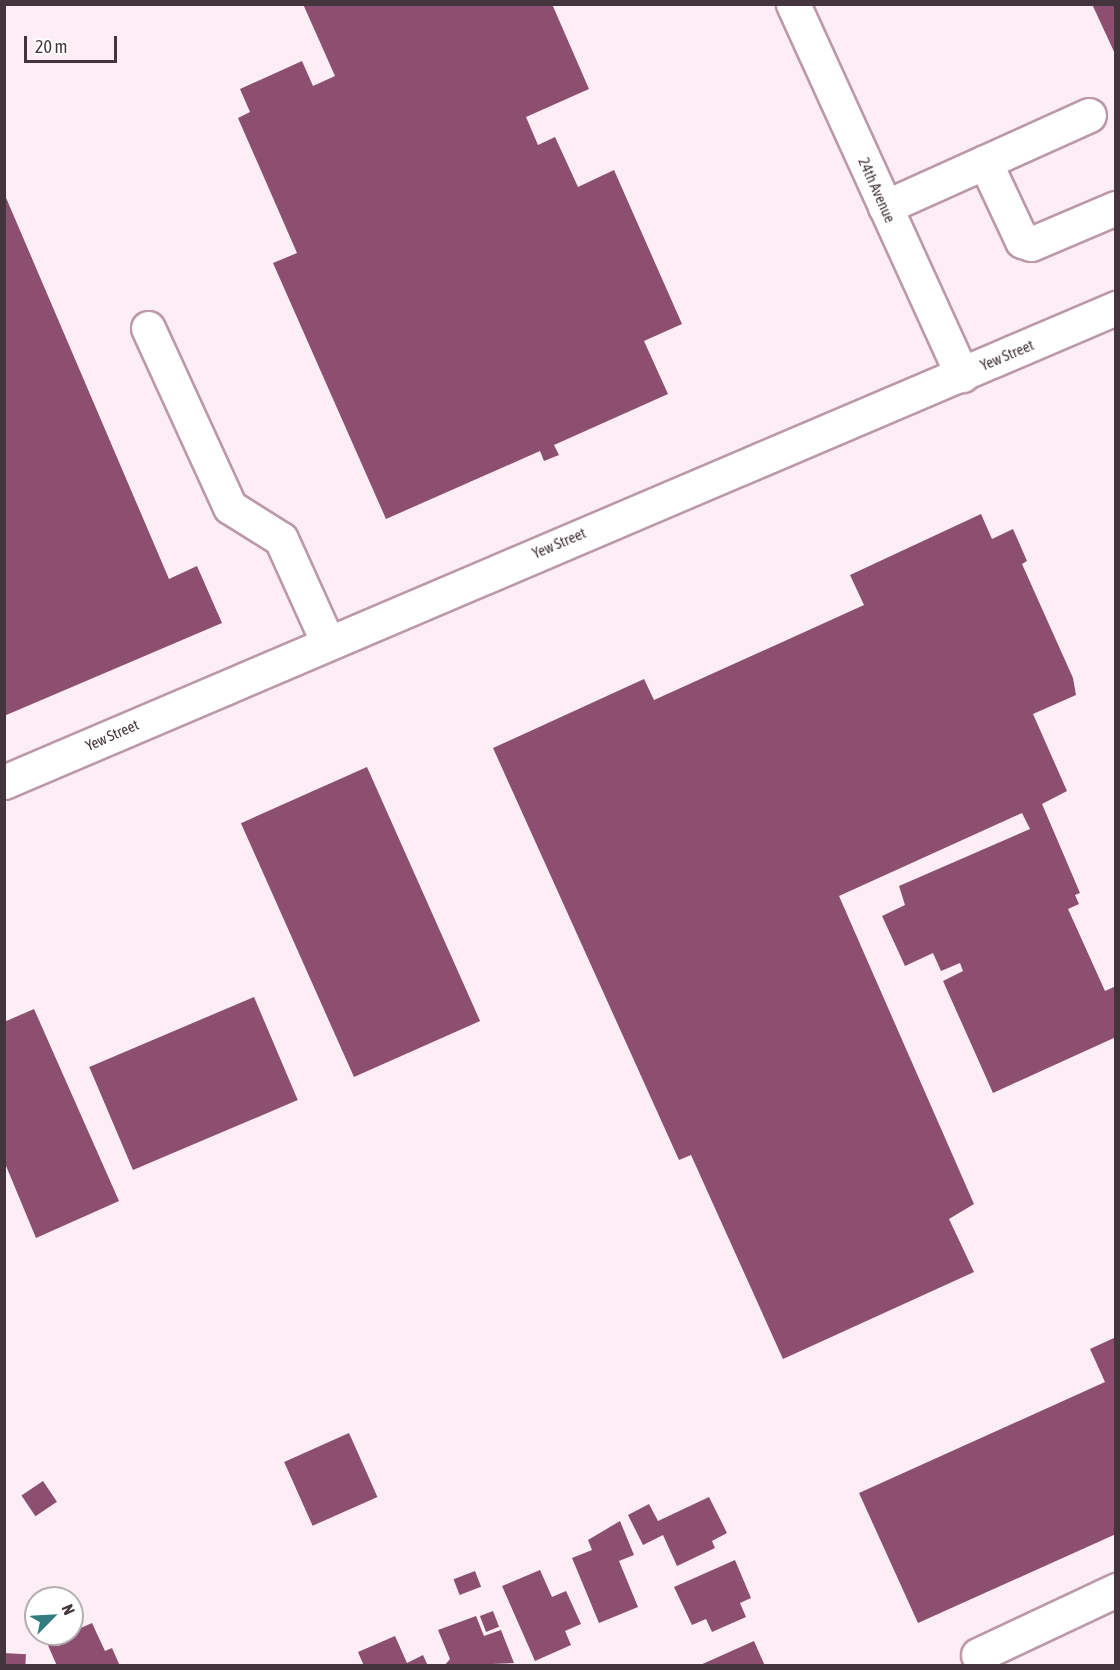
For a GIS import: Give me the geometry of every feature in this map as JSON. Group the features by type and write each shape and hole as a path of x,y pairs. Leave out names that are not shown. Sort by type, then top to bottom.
{"street":[{"name":"24th Avenue","path":"793,4 962,375"},
{"path":"885,207 1089,115"},
{"path":"985,162 1022,241 1031,244 1116,208"},
{"name":"Yew Street","path":"4,782 327,641 962,375 1116,308"},
{"path":"148,328 230,507 281,538 327,641"},
{"path":"978,1655 1116,1590"}],"building":[{"path":"303,4 552,4 589,89 526,117 538,145 555,137 578,187 614,170 682,324 644,341 668,394 554,445 559,455 544,461 540,451 386,519 273,263 297,253 238,118 250,112 240,89 302,61 313,86 335,76"},
{"path":"1092,4 1116,4 1116,56"},
{"path":"4,193 169,579 197,566 222,623 4,716"},
{"path":"981,514 992,539 1013,529 1027,561 1022,564 1073,678 1076,695 1033,714 1067,791 1042,804 1080,893 1075,895 1079,904 1068,909 1105,991 1116,986 1116,1037 993,1093 943,981 963,971 960,963 941,971 933,953 905,966 882,916 905,905 899,886 1030,829 1022,813 839,896 974,1204 949,1219 974,1272 783,1359 691,1155 679,1160 493,748 644,679 654,700 864,605 850,575"},
{"path":"367,767 480,1021 354,1077 241,823"},
{"path":"254,997 298,1100 133,1170 89,1067"},
{"path":"34,1009 119,1201 36,1238 4,1161 4,1022"},
{"path":"1116,1337 1116,1534 918,1623 859,1493 1105,1382 1090,1349"},
{"path":"349,1433 377,1497 313,1526 284,1462"},
{"path":"43,1481 57,1502 35,1516 21,1496"},
{"path":"709,1497 727,1533 712,1541 715,1548 677,1566 663,1535 643,1545 628,1515 649,1504 658,1521"},
{"path":"620,1521 634,1555 619,1561 638,1607 599,1623 572,1558 592,1550 588,1540"},
{"path":"735,1560 751,1598 740,1603 746,1617 712,1632 706,1619 692,1625 674,1587"},
{"path":"540,1570 552,1597 566,1591 581,1624 565,1631 571,1645 535,1661 502,1586"},
{"path":"475,1571 481,1587 460,1595 454,1579"},
{"path":"493,1611 499,1627 486,1632 480,1616"},
{"path":"476,1616 484,1636 501,1630 514,1663 444,1666 450,1659 438,1630"},
{"path":"92,1623 105,1651 112,1648 120,1666 57,1666 48,1646 84,1646 84,1627"},
{"path":"395,1636 407,1663 423,1655 428,1666 364,1666 358,1652"},
{"path":"754,1641 765,1666 698,1666"},
{"path":"4,1653 26,1654 25,1666 4,1666"}]}
